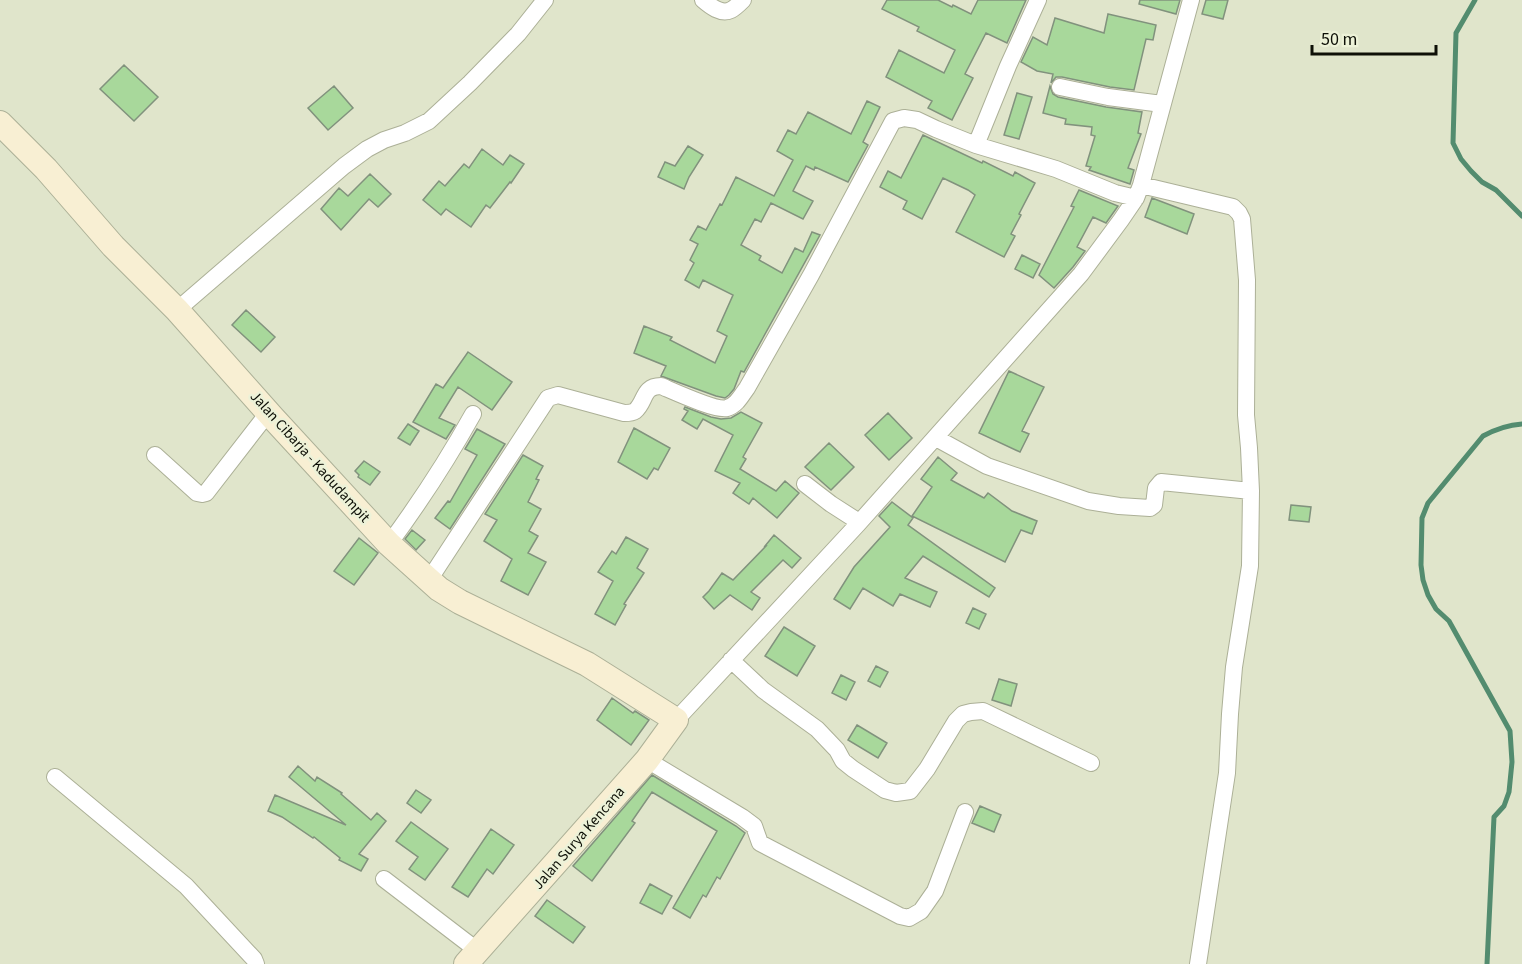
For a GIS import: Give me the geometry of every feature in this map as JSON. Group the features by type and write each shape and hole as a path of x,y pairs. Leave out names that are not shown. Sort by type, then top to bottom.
{"street":[{"path":"177,310 344,166 384,140 429,121 518,34 545,0"},
{"path":"703,0 710,6 723,11 731,10 743,0"},
{"path":"975,145 1038,0"},
{"path":"676,720 936,438 1081,274 1121,220 1139,191 1191,0"},
{"path":"1060,87 1108,97 1162,104"},
{"path":"429,580 548,398 558,395 629,413 635,411 648,390 654,386 661,386 718,409 736,403 747,388 812,275 893,121 904,118 917,120 975,145 1056,169 1115,193 1139,191 1233,207 1242,219 1247,280 1245,415 1251,491 1250,566 1234,667 1227,773 1198,964"},
{"name":"Jalan Cibarja - Kadudampit","path":"0,123 46,169 113,246 177,310 389,544 439,589 460,602 587,664 676,720"},
{"path":"155,455 202,495 206,493 268,413"},
{"path":"389,544 428,490 472,414"},
{"path":"936,438 987,466 1088,501 1150,508 1154,505 1156,488 1161,482 1251,491"},
{"path":"805,484 859,522"},
{"path":"731,660 764,690 817,729 837,750 843,761 885,790 896,793 910,791 927,769 956,721 963,714 970,712 983,711 1090,763"},
{"name":"Jalan Surya Kencana","path":"472,958 647,760 676,720"},
{"path":"647,760 742,817 754,826 760,843 900,916 909,918 921,911 935,891 965,812"},
{"path":"55,777 186,886 254,959 256,964"},
{"path":"384,879 472,958"}],"building":[{"path":"887,0 938,0 971,14 978,0 1026,0 1007,43 986,33 965,74 973,78 952,120 928,108 932,101 886,77 899,50 944,73 955,50 917,31 919,27 882,9"},
{"path":"1140,0 1180,0 1176,14 1139,4"},
{"path":"1206,0 1228,0 1223,19 1202,14"},
{"path":"1108,14 1156,25 1153,40 1146,39 1134,90 1062,77 1056,77 1051,83 1053,74 1037,71 1021,62 1033,37 1047,45 1055,18 1104,33"},
{"path":"124,65 158,97 134,121 100,89"},
{"path":"334,86 353,108 328,130 308,108"},
{"path":"1050,86 1053,94 1058,97 1142,112 1138,133 1141,134 1128,168 1134,170 1130,184 1089,170 1091,167 1086,166 1095,136 1091,135 1092,127 1065,124 1066,119 1043,113"},
{"path":"1017,93 1032,97 1019,139 1004,135"},
{"path":"867,101 880,107 863,142 868,145 848,182 815,167 814,170 806,166 793,191 813,201 803,219 771,203 761,222 755,219 741,245 761,256 759,260 782,273 795,248 803,252 812,232 820,235 744,372 741,371 734,389 725,398 661,376 666,366 634,353 644,326 672,337 670,340 715,363 727,336 717,331 733,295 703,280 699,288 685,280 694,263 690,260 698,244 690,240 698,226 706,230 736,177 774,196 793,160 777,151 788,130 796,134 808,112 851,134"},
{"path":"923,135 982,163 983,161 1013,176 1015,172 1035,183 1019,214 1021,215 1011,234 1015,236 1004,257 956,232 975,195 968,190 943,178 922,219 903,209 907,201 880,187 888,171 901,178"},
{"path":"688,146 703,155 684,189 658,177 665,162 675,166"},
{"path":"482,149 503,165 510,155 524,164 490,208 486,205 471,227 446,209 441,215 423,200 439,181 445,186 464,164 469,168"},
{"path":"370,174 391,194 378,207 369,199 341,230 321,209 339,188 348,196"},
{"path":"1079,190 1118,206 1106,223 1093,217 1077,247 1085,251 1054,288 1039,275 1074,207 1071,206"},
{"path":"1152,198 1194,214 1187,234 1145,217"},
{"path":"1022,255 1040,264 1033,278 1015,269"},
{"path":"246,310 275,337 261,352 232,325"},
{"path":"468,352 512,382 492,410 458,387 439,418 455,425 446,439 413,422 436,384 443,388"},
{"path":"1009,371 1044,387 1022,431 1029,434 1020,452 979,433"},
{"path":"685,407 721,419 731,418 741,412 762,423 743,457 746,459 740,469 776,491 785,481 799,493 777,518 753,498 749,504 733,493 740,483 715,471 733,435 703,419 697,429 682,420 688,411 684,409"},
{"path":"888,413 912,438 889,460 865,435"},
{"path":"408,424 419,431 410,445 398,438"},
{"path":"634,428 670,448 658,470 654,468 647,479 618,462"},
{"path":"477,429 505,444 450,529 435,518 448,501 450,502 477,455 465,449"},
{"path":"829,443 854,467 831,490 805,467"},
{"path":"523,455 543,466 528,502 541,509 529,531 538,536 528,553 546,562 528,595 501,581 512,559 484,541 497,520 485,514"},
{"path":"938,457 957,473 951,480 984,498 988,493 1012,511 1037,521 1032,534 1021,530 1005,562 912,516 932,487 921,479"},
{"path":"364,461 380,472 370,485 358,477 355,471"},
{"path":"892,502 913,518 908,525 995,588 989,597 923,556 905,578 937,592 930,607 900,594 893,606 863,588 850,609 834,599 854,567 890,527 879,516"},
{"path":"1291,505 1311,507 1309,522 1289,520"},
{"path":"412,530 425,540 416,550 405,539"},
{"path":"774,535 801,558 792,568 783,560 751,592 760,598 752,610 730,595 714,609 703,597 722,573 733,580"},
{"path":"626,537 648,549 637,568 644,573 624,604 626,605 615,625 595,614 613,581 598,572 612,551 616,554"},
{"path":"359,538 378,553 354,585 334,571"},
{"path":"973,608 986,614 979,629 966,623"},
{"path":"784,627 815,646 797,676 765,656"},
{"path":"876,666 888,672 880,687 868,681"},
{"path":"841,675 855,682 846,700 832,693"},
{"path":"999,679 1017,684 1011,706 992,700"},
{"path":"612,698 633,713 635,711 649,720 631,745 597,720"},
{"path":"857,725 887,743 878,758 848,740"},
{"path":"298,766 315,781 317,777 342,793 371,820 377,813 386,821 359,854 368,859 361,871 339,860 340,858 314,837 268,811 275,795 346,825 289,777"},
{"path":"652,775 745,833 720,879 717,877 706,897 703,895 690,918 673,908 717,831 652,792 632,821 635,823 592,881 573,866"},
{"path":"416,790 431,800 421,813 407,803"},
{"path":"980,806 1001,815 994,832 972,823"},
{"path":"411,822 448,849 425,880 409,869 418,857 396,841"},
{"path":"491,829 514,845 493,874 487,869 468,897 452,887"},
{"path":"650,884 672,896 662,914 640,903"},
{"path":"547,900 585,927 573,943 535,916"}],"waterway":[{"path":"1475,0 1456,33 1453,143 1461,159 1471,171 1482,182 1496,190 1522,216"},
{"path":"1487,964 1494,817 1504,806 1509,792 1512,762 1510,731 1449,621 1436,609 1428,595 1421,565 1422,518 1428,503 1483,436 1511,425 1522,424"}]}
